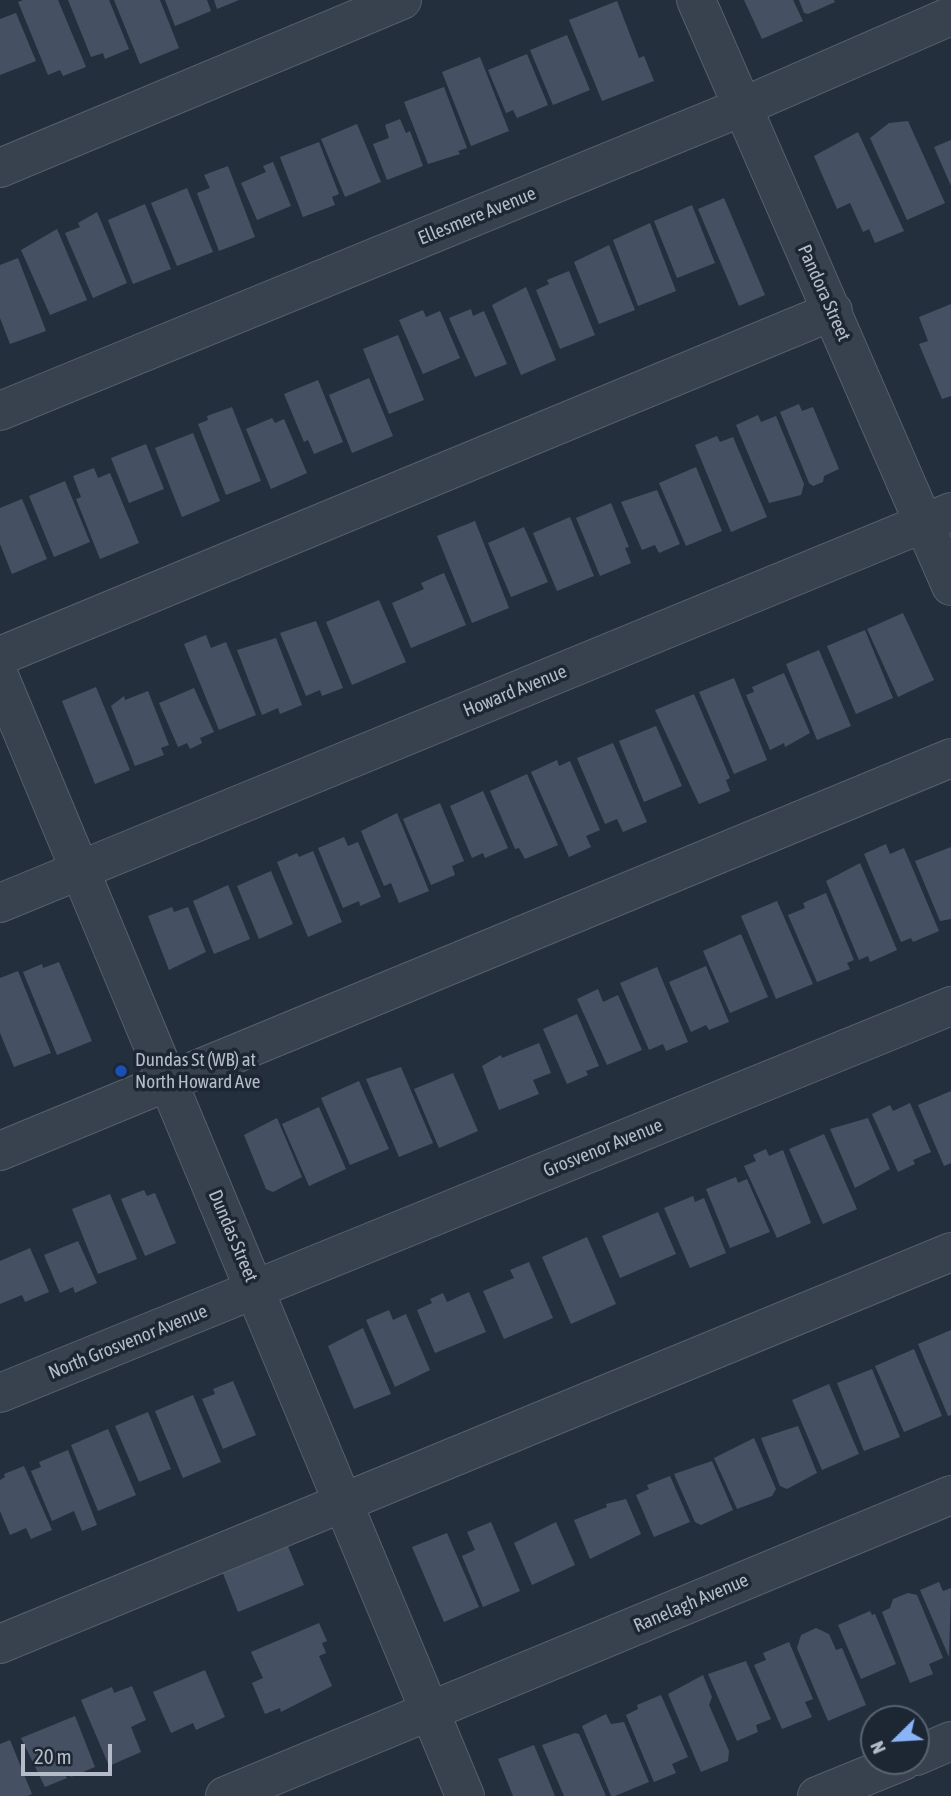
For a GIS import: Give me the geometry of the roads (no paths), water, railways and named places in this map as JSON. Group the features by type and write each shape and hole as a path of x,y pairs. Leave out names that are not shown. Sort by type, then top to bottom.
{"street":[{"path":"0,168 402,0"},
{"name":"Pandora Street","path":"696,0 832,311 938,517 951,586"},
{"name":"Ellesmere Avenue","path":"0,411 742,107 951,16"},
{"path":"0,656 832,311"},
{"name":"Howard Avenue","path":"0,903 938,517"},
{"name":"Dundas Street","path":"0,678 465,1796"},
{"path":"0,1152 951,758"},
{"name":"Grosvenor Avenue","path":"256,1291 951,1006"},
{"path":"0,1644 951,1252"},
{"name":"North Grosvenor Avenue","path":"0,1393 256,1291"},
{"name":"Ranelagh Avenue","path":"225,1796 431,1713 951,1495"},
{"path":"930,1750 951,1741"},
{"path":"817,1796 869,1775"}],"place":[{"name":"Dundas St (WB) at North Howard Ave","path":"121,1071"}]}
